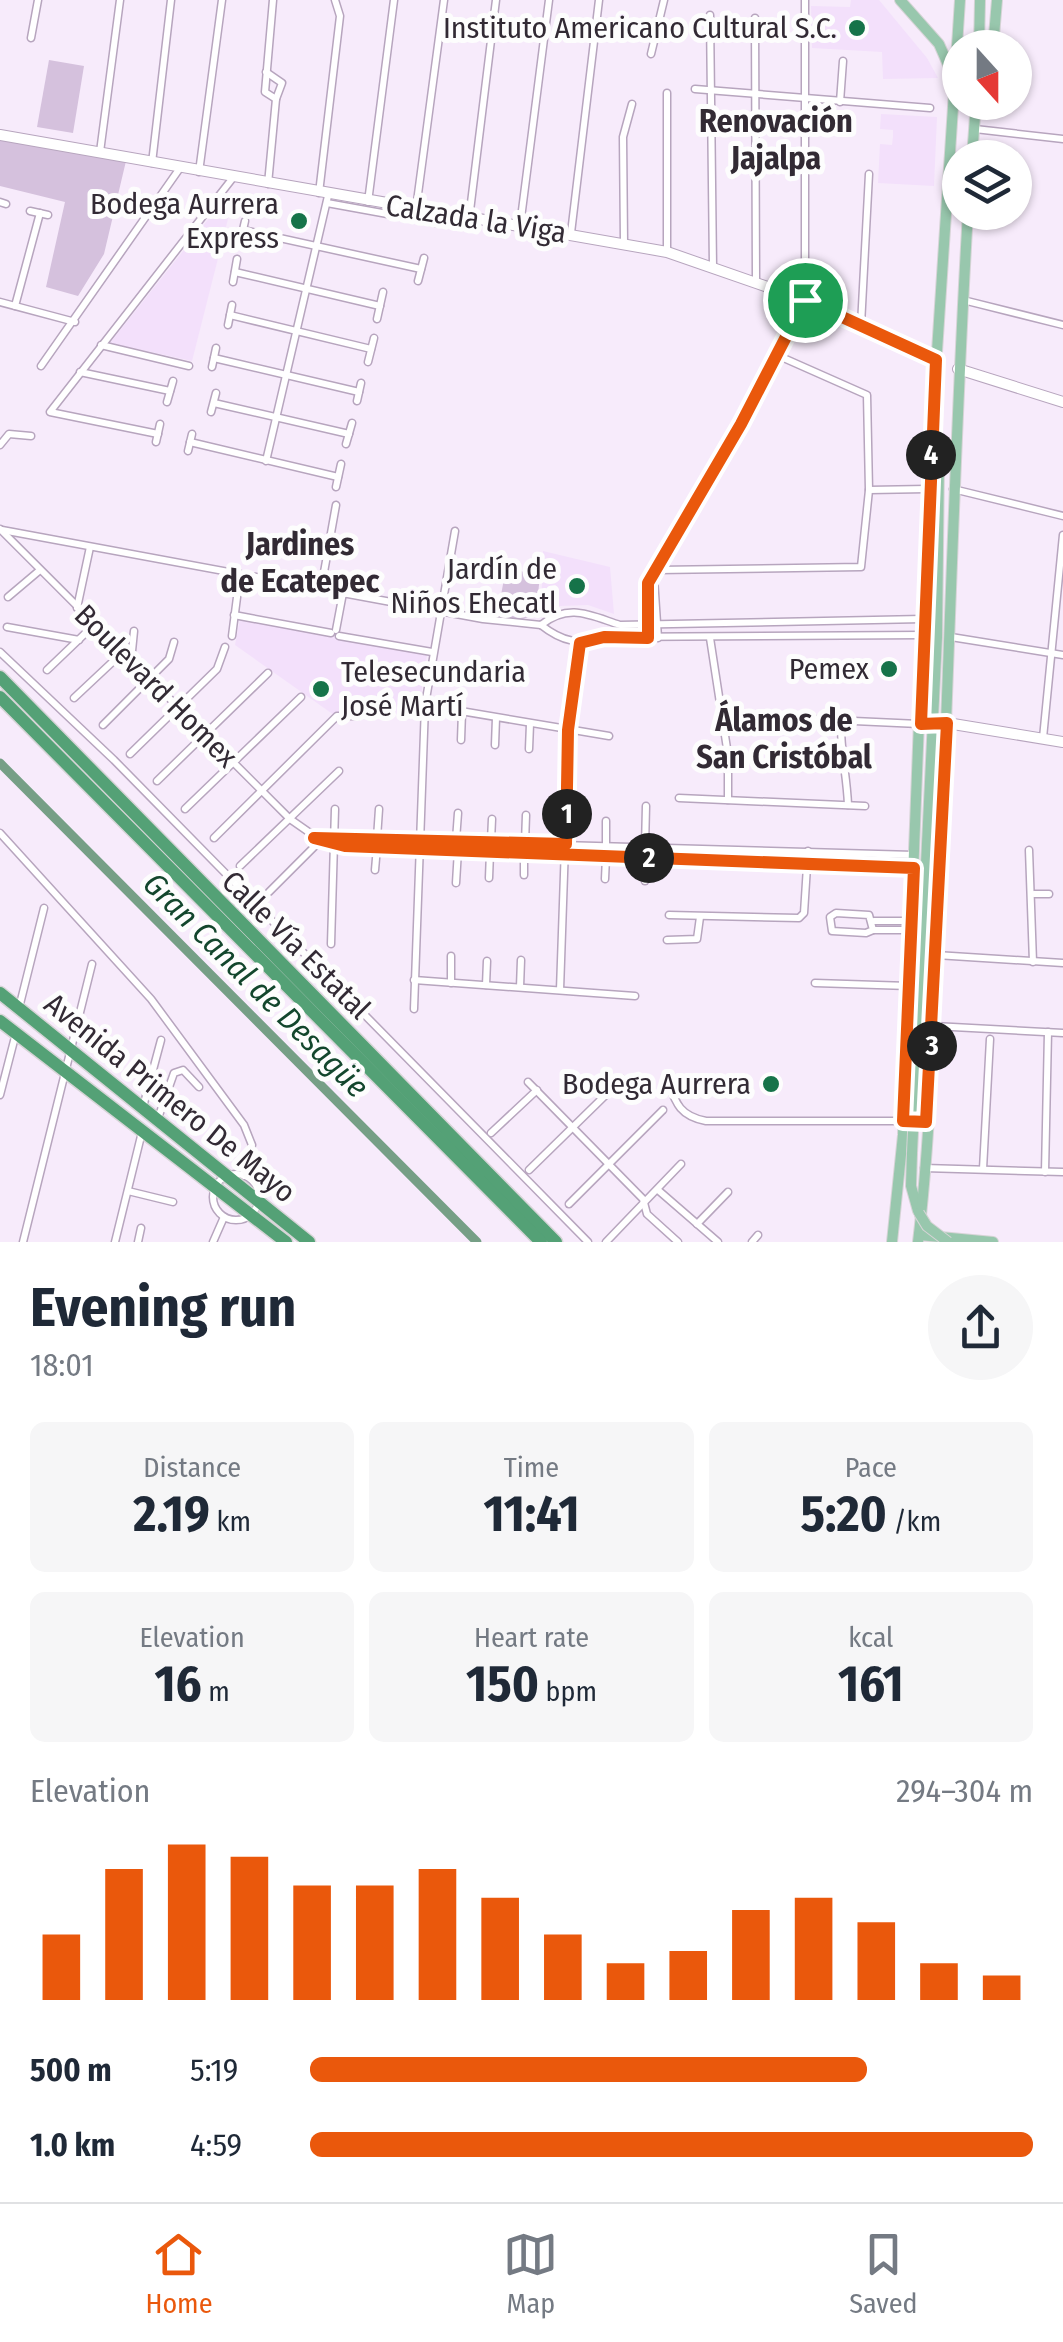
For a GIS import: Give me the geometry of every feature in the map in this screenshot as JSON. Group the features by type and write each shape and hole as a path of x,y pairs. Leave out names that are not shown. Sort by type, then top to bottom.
{"highway":[{"path":"0,677 556,1242"},
{"path":"0,697 541,1242"},
{"name":"Avenida Primero De Mayo","path":"0,993 309,1242"},
{"name":"Avenida Primero De Mayo","path":"0,1020 286,1242"}],"main road":[{"path":"900,0 942,50"},
{"path":"959,30 960,0"},
{"path":"979,30 980,0"},
{"path":"994,30 997,0"},
{"path":"892,1242 903,1121 928,490 954,120"},
{"path":"973,140 975,120"},
{"name":"Calzada la Viga","path":"0,136 268,184 324,198 571,233 667,252 805,300 936,360"},
{"path":"967,230 952,489 951,637 933,1026 918,1239 993,1242"},
{"path":"958,369 1063,402"},
{"path":"933,434 939,460 937,637 911,1186 927,1226 950,1241"},
{"path":"921,724 947,723 1063,742"},
{"path":"903,1121 926,1122"}],"street":[{"path":"31,38 38,0"},
{"path":"100,152 120,0"},
{"path":"152,163 171,0"},
{"path":"199,172 222,0"},
{"path":"274,0 265,92 276,99"},
{"path":"266,461 317,246 340,16 335,0"},
{"path":"368,202 394,0"},
{"path":"416,210 444,0"},
{"path":"468,220 496,0"},
{"path":"520,227 548,0"},
{"path":"571,233 599,0"},
{"path":"651,54 664,0"},
{"path":"648,638 648,583 778,356 805,300 805,0"},
{"path":"710,15 714,266"},
{"path":"756,18 756,282"},
{"path":"840,102 843,61"},
{"path":"266,72 282,83 276,99 268,184"},
{"path":"694,88 930,108"},
{"path":"667,252 668,94"},
{"path":"624,243 623,137 632,104"},
{"path":"974,129 1063,139"},
{"path":"40,366 75,322 180,168"},
{"path":"861,325 869,174"},
{"path":"160,424 157,438 50,412 232,179"},
{"path":"324,198 437,223 440,215"},
{"path":"16,306 44,214 30,210"},
{"path":"240,243 244,225 421,269"},
{"path":"233,282 237,258"},
{"path":"418,282 424,258"},
{"path":"235,272 380,306"},
{"path":"377,318 383,292"},
{"path":"963,300 1063,325"},
{"path":"0,302 75,322"},
{"path":"228,325 232,305"},
{"path":"230,315 371,349"},
{"path":"368,362 374,338"},
{"path":"101,345 190,366"},
{"path":"216,348 213,362 286,374 358,397 361,383"},
{"path":"656,574 861,567 869,490 868,400 864,392 778,356"},
{"path":"80,372 170,392"},
{"path":"167,402 173,381"},
{"path":"216,393 212,408 349,434"},
{"path":"346,444 352,423"},
{"path":"0,445 9,434 31,436"},
{"path":"190,442 338,477"},
{"path":"336,488 341,464"},
{"path":"952,489 1063,516"},
{"path":"869,490 928,490"},
{"path":"321,589 336,505"},
{"path":"0,530 440,611 541,625 554,636 580,643 604,637 924,635"},
{"name":"Boulevard Homex","path":"0,530 176,708 314,838 915,855"},
{"path":"414,1009 424,705 455,531"},
{"path":"1042,738 1063,534"},
{"path":"78,608 90,546"},
{"path":"8,598 40,570"},
{"path":"232,636 240,574"},
{"path":"656,574 658,638"},
{"path":"336,633 344,593"},
{"path":"541,625 554,614 570,610 606,620 648,624 925,619"},
{"path":"234,615 432,652"},
{"path":"604,637 606,620"},
{"path":"774,622 774,637"},
{"path":"47,670 94,625"},
{"path":"7,627 79,640"},
{"path":"131,662 134,631"},
{"path":"951,637 1063,655"},
{"path":"710,638 722,715 728,800"},
{"path":"103,725 169,659 174,642"},
{"path":"560,990 568,730 580,643"},
{"path":"130,754 217,669 225,647"},
{"name":"Calle Vía Estatal","path":"0,652 143,788 588,1242"},
{"path":"74,698 122,653"},
{"path":"157,781 268,674"},
{"path":"185,809 301,696"},
{"path":"424,705 609,736"},
{"path":"461,740 462,712"},
{"path":"722,715 921,724"},
{"path":"214,838 337,716 358,716"},
{"path":"495,745 496,718"},
{"path":"841,721 840,753 847,771 848,806"},
{"path":"530,724 530,749"},
{"path":"240,866 339,771"},
{"path":"679,798 866,806"},
{"path":"645,847 646,806"},
{"path":"331,944 335,809"},
{"path":"375,870 379,809"},
{"path":"456,840 458,813"},
{"path":"525,842 526,815"},
{"path":"491,841 492,819"},
{"path":"606,821 606,845"},
{"name":"Avenida Primero De Mayo","path":"0,833 151,999 244,1125 252,1144 244,1176"},
{"path":"269,892 323,839"},
{"name":"Boulevard Homex","path":"377,842 420,849 914,868"},
{"path":"714,849 714,860"},
{"path":"456,883 458,850"},
{"path":"1029,850 1034,894 1032,962"},
{"path":"489,878 490,852"},
{"path":"669,915 799,918 804,913 808,852"},
{"path":"524,853 524,875"},
{"path":"605,878 606,856"},
{"path":"645,858 645,881"},
{"path":"1034,894 1049,894"},
{"path":"18,1008 44,908"},
{"path":"873,925 866,914 836,913 830,917 829,926 834,931 873,925 912,926"},
{"path":"667,940 697,939 700,917"},
{"path":"936,955 1063,963"},
{"path":"451,982 452,956"},
{"path":"486,985 487,960"},
{"path":"520,988 521,960"},
{"path":"23,1242 92,964"},
{"path":"414,980 635,996"},
{"path":"815,982 909,986"},
{"path":"933,1026 1063,1032"},
{"path":"1045,1172 1048,1032"},
{"path":"0,1095 16,1033"},
{"path":"983,1170 990,1039"},
{"path":"143,1109 161,1040"},
{"path":"157,1121 174,1074 182,1070 200,1086"},
{"path":"530,1170 622,1079"},
{"path":"667,1080 677,1106 688,1118 706,1122 903,1121"},
{"path":"528,1082 609,1164 648,1214 678,1242"},
{"path":"490,1133 536,1090"},
{"path":"568,1204 663,1110"},
{"path":"115,1242 142,1131"},
{"path":"606,1242 681,1164"},
{"path":"922,1168 1063,1172"},
{"path":"226,1176 244,1176 254,1183 258,1202 242,1220 224,1217 216,1209 214,1187 226,1176"},
{"path":"658,1190 718,1242"},
{"path":"128,1191 173,1202"},
{"path":"697,1224 728,1192"},
{"path":"214,1242 224,1217"},
{"path":"138,1242 141,1228"}],"shaded area":[{"name":"Instituto Americano Cultural S.C.","path":"851,0 879,0 927,58 938,78 883,79 882,52 812,48 811,6 850,7"},
{"path":"49,60 84,66 73,133 37,127"},
{"path":"881,114 937,117 934,186 878,183 880,144 892,145 893,137 893,130 880,129"},
{"path":"0,138 126,161 104,254 78,296 46,287 65,202 0,186"},
{"path":"222,202 231,207 192,361 110,343"},
{"name":"Jardín de Niños Ehecatl","path":"543,551 610,567 614,614 588,605 560,606 541,612"},
{"path":"506,568 540,575 536,614 518,621 497,617"},
{"path":"240,619 427,655 418,714 334,715 235,645"}],"waterway":[{"name":"Gran Canal de Desagüe","path":"0,763 477,1242"}],"place":[{"name":"Instituto Americano Cultural S.C.","path":"857,28"},
{"name":"Bodega Aurrera Express","path":"299,221"},
{"name":"Jardín de Niños Ehecatl","path":"577,586"},
{"name":"Pemex","path":"889,669"},
{"name":"Telesecundaria José Martí","path":"321,689"},
{"name":"Bodega Aurrera","path":"771,1084"}],"district":[{"name":"Renovación Jajalpa","path":"776,140"},
{"name":"Jardines de Ecatepec","path":"300,562"},
{"name":"Álamos de San Cristóbal","path":"784,738"}],"route":[{"path":"805,300 936,360 921,724 947,723 926,1122 903,1121 914,868 345,846 314,838 566,844 568,730 580,643 604,637 648,638 648,583 741,424 805,300"}]}
